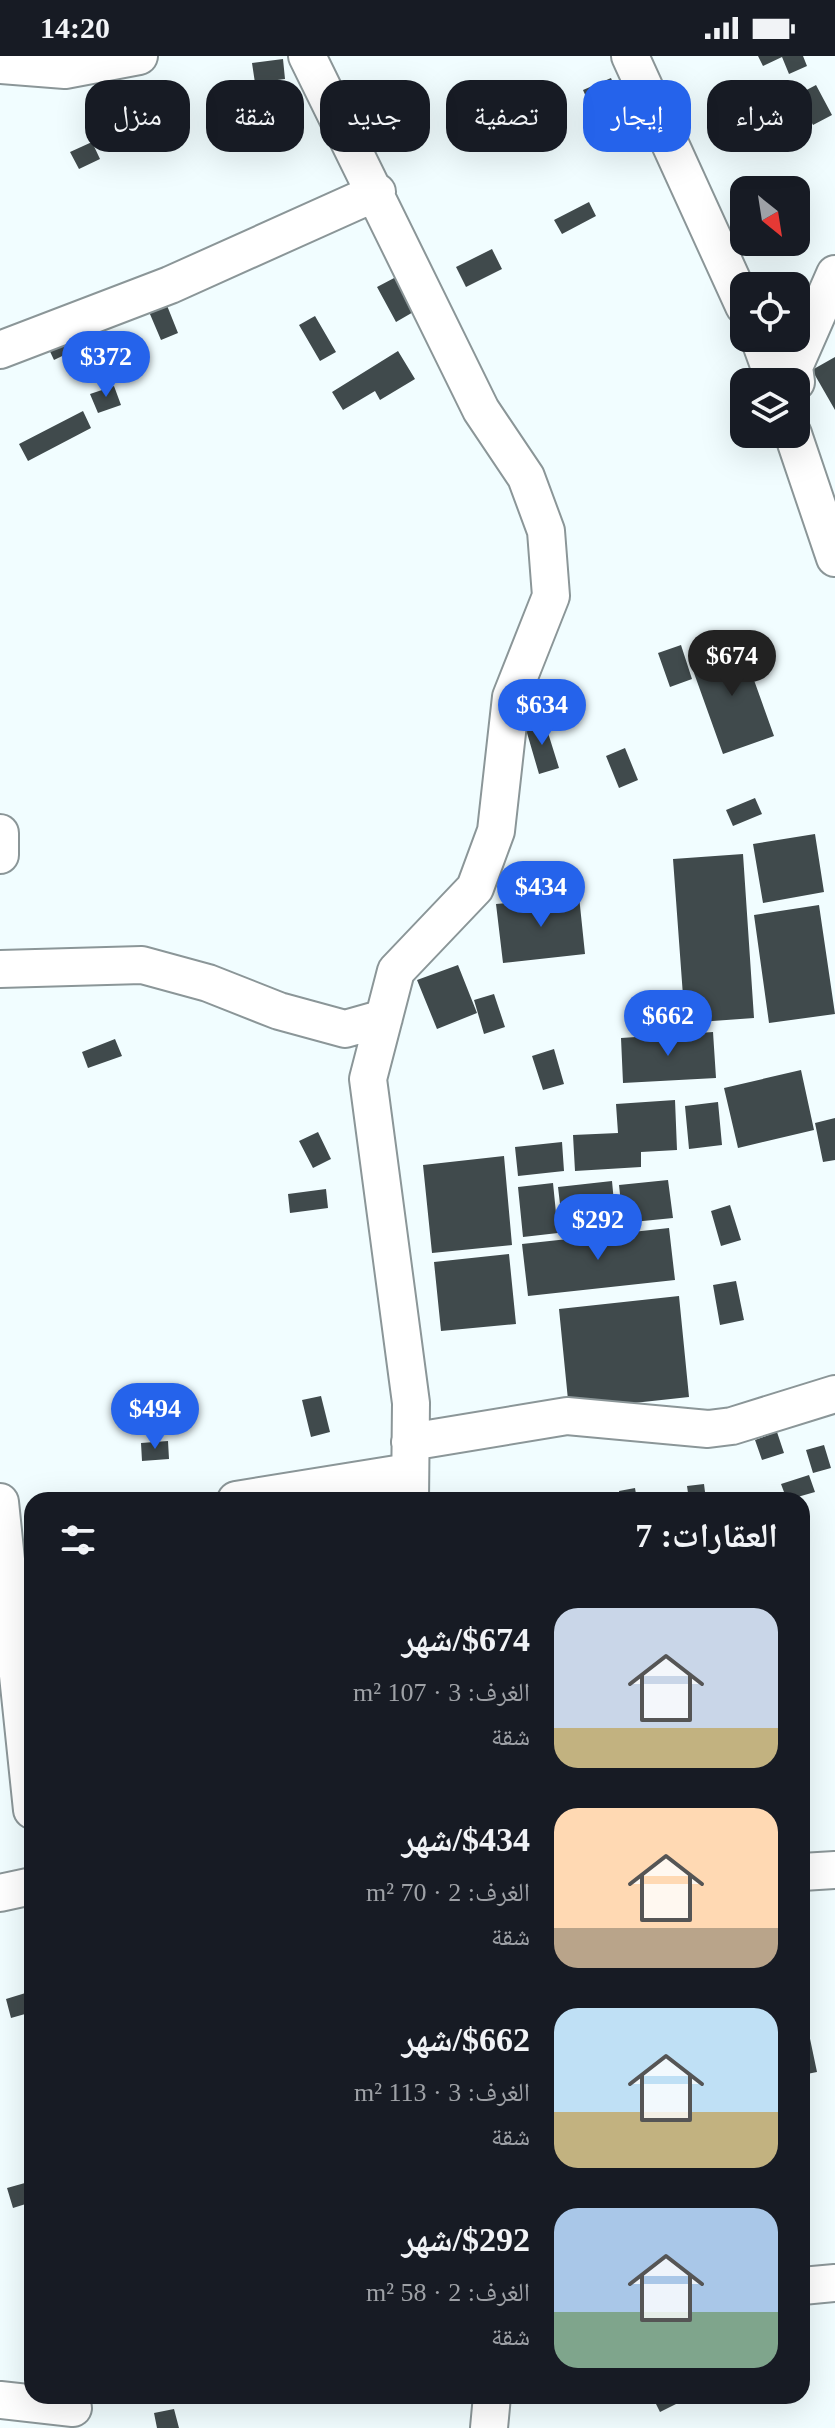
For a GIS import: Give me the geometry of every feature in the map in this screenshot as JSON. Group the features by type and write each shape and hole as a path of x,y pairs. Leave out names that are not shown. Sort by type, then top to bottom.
{"street":[{"path":"0,65 65,70 139,56"},
{"path":"307,56 377,192 481,410 526,477 546,531 551,596 511,697 496,831 475,888 396,971 368,1079 411,1403 409,1471"},
{"path":"630,56 730,275"},
{"path":"0,350 170,285 377,192"},
{"path":"794,368 835,274"},
{"path":"798,448 835,558"},
{"path":"805,448 810,484"},
{"path":"0,833 0,855"},
{"path":"0,969 142,965 208,983 279,1011 345,1029 384,1018"},
{"path":"284,1492 409,1471 567,1416 708,1429 732,1426 835,1394"},
{"path":"0,1502 18,1536 24,1653"},
{"path":"810,1872 835,1870"},
{"path":"0,1893 24,1888"},
{"path":"810,2285 835,2283"},
{"path":"0,2400 24,2404"},
{"path":"27,2404 73,2411"},
{"path":"489,2428 491,2404"}],"building":[{"path":"758,56 803,56 807,66 789,74 782,57 763,66"},
{"path":"283,59 285,79 255,80 252,63"},
{"path":"816,85 832,115 813,125 812,123 812,87"},
{"path":"85,145 85,152 97,152 100,159 79,169 70,152"},
{"path":"589,202 596,216 562,234 554,220"},
{"path":"492,249 502,269 466,287 456,267"},
{"path":"396,277 415,311 396,322 377,287"},
{"path":"162,293 178,333 161,340 144,300"},
{"path":"315,316 336,352 320,361 299,325"},
{"path":"79,327 87,344 54,360 46,343"},
{"path":"398,351 415,379 380,400 375,391 343,410 332,392"},
{"path":"835,357 835,410 812,370"},
{"path":"114,386 121,405 98,413 90,394"},
{"path":"83,411 91,428 28,461 19,444"},
{"path":"740,641 774,736 723,754 689,659"},
{"path":"681,645 692,679 670,687 658,653"},
{"path":"544,720 559,768 539,774 525,726"},
{"path":"625,748 638,780 619,788 606,756"},
{"path":"755,798 762,814 733,826 726,810"},
{"path":"815,834 824,892 763,903 753,844"},
{"path":"743,854 754,1018 685,1023 673,859"},
{"path":"579,896 585,954 503,963 496,904"},
{"path":"819,905 835,1014 769,1023 754,915"},
{"path":"458,965 477,1013 437,1029 417,980"},
{"path":"494,994 505,1027 484,1034 474,1000"},
{"path":"713,1032 716,1078 623,1083 621,1038"},
{"path":"115,1039 122,1056 88,1068 82,1052"},
{"path":"554,1049 564,1084 543,1090 532,1056"},
{"path":"801,1070 814,1130 738,1148 724,1088"},
{"path":"675,1100 677,1150 641,1152 641,1167 575,1171 573,1135 618,1133 616,1104"},
{"path":"718,1102 722,1145 689,1149 685,1106"},
{"path":"835,1118 835,1160 823,1162 815,1123"},
{"path":"318,1132 331,1159 313,1168 299,1141"},
{"path":"562,1142 564,1171 518,1176 515,1147"},
{"path":"504,1156 512,1245 432,1253 423,1165"},
{"path":"668,1180 673,1218 623,1223 619,1185"},
{"path":"612,1181 616,1224 563,1230 558,1187"},
{"path":"553,1183 558,1233 523,1237 518,1187"},
{"path":"326,1189 328,1208 290,1213 288,1194"},
{"path":"730,1205 741,1240 721,1246 711,1211"},
{"path":"669,1228 675,1280 528,1296 522,1244"},
{"path":"509,1254 516,1324 441,1331 434,1262"},
{"path":"736,1281 744,1320 720,1325 713,1285"},
{"path":"679,1296 689,1397 569,1410 559,1309"},
{"path":"321,1396 330,1432 311,1437 302,1400"},
{"path":"777,1432 784,1453 762,1460 755,1440"},
{"path":"168,1441 169,1459 142,1461 141,1443"},
{"path":"824,1445 831,1468 813,1473 806,1450"},
{"path":"809,1475 815,1492 784,1492 781,1484"},
{"path":"704,1484 705,1492 688,1492 687,1486"},
{"path":"635,1488 636,1492 619,1492"},
{"path":"24,1993 24,2014 11,2018 6,1999"},
{"path":"810,2039 817,2072 810,2073"},
{"path":"24,2183 24,2205 13,2208 7,2188"},
{"path":"656,2404 676,2404 660,2412"},
{"path":"174,2409 179,2428 157,2428 154,2413"}]}
